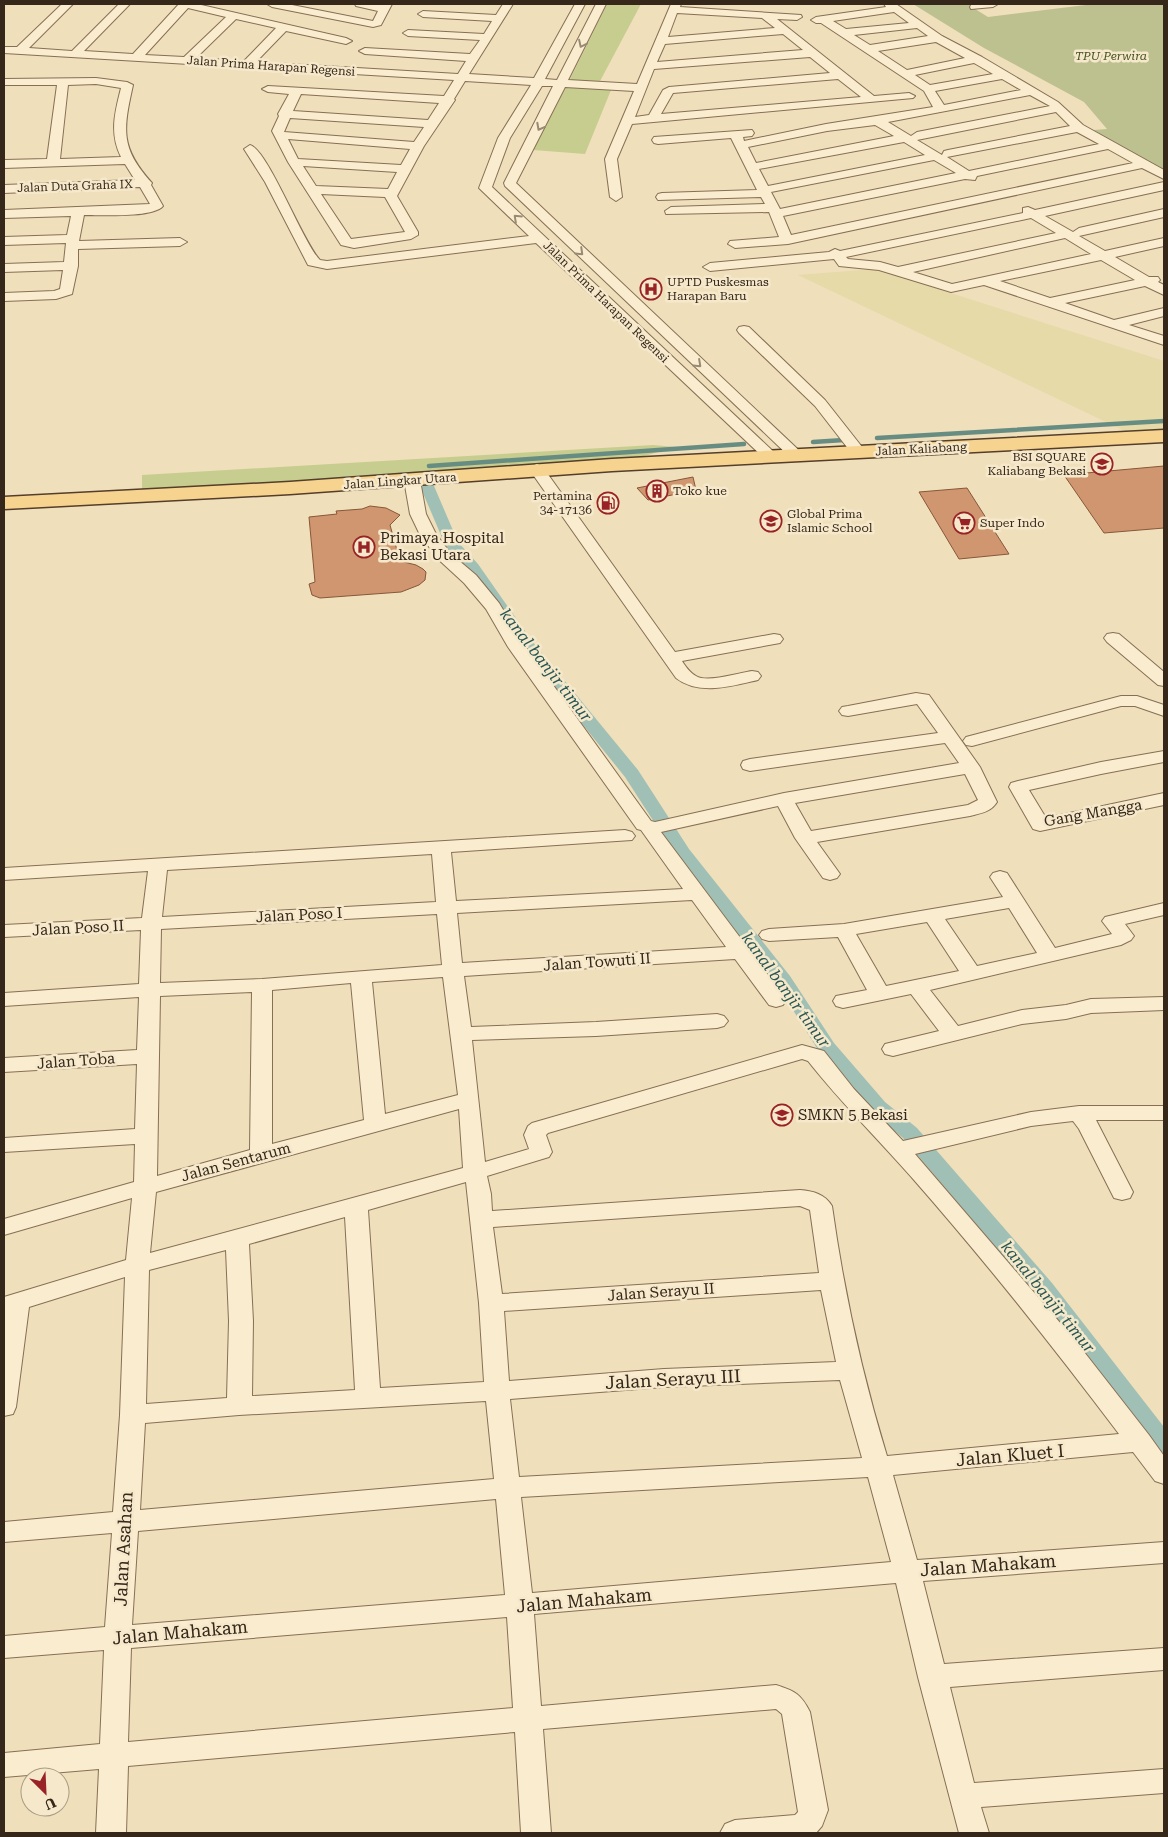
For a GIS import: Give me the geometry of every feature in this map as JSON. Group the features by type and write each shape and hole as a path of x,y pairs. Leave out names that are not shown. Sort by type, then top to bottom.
{"main road":[{"name":"Jalan Kaliabang","path":"775,449 856,450 1164,436"},
{"name":"Jalan Lingkar Utara","path":"4,504 417,480 775,449"}],"street":[{"path":"22,50 48,18 68,4"},
{"path":"76,53 126,4"},
{"path":"136,57 185,4 284,27 327,46"},
{"path":"272,4 377,24 385,6 360,4"},
{"path":"393,53 429,4"},
{"path":"296,92 278,128 280,135 294,162 314,190 346,242 351,244 405,237 412,233 390,196 418,146 449,100 473,58 508,4"},
{"path":"580,4 540,82 504,138 488,185 508,186 601,4"},
{"path":"974,7 989,4"},
{"path":"809,21 892,6 938,38 1033,91 1059,108 1079,128 1164,175"},
{"path":"616,197 611,159 674,7 742,14 798,17"},
{"path":"423,14 499,18"},
{"path":"739,35 742,14"},
{"path":"187,61 234,15"},
{"path":"765,15 872,100"},
{"path":"823,19 866,50 928,89 940,108"},
{"path":"842,33 917,25"},
{"path":"246,64 284,27"},
{"path":"660,41 785,31"},
{"path":"408,33 486,37"},
{"path":"866,50 938,38"},
{"path":"308,68 327,46 346,41"},
{"path":"878,57 949,44"},
{"name":"Jalan Prima Harapan Regensi","path":"4,50 641,88"},
{"path":"365,51 473,58"},
{"path":"650,66 813,53"},
{"path":"905,74 978,59"},
{"path":"928,89 1006,75"},
{"path":"653,119 669,90 842,76"},
{"path":"53,162 63,81"},
{"path":"4,82 96,81 126,85 119,132 128,160 146,183 156,205 156,208 4,214"},
{"path":"268,89 449,100"},
{"path":"658,140 738,139 809,127 826,128 883,120 1033,91"},
{"path":"627,121 909,96"},
{"path":"752,167 1059,108"},
{"path":"284,114 432,124"},
{"path":"883,120 1109,254 1159,279 1164,291"},
{"path":"662,197 764,191 1079,128"},
{"path":"280,135 418,146"},
{"path":"738,139 774,211 784,236 788,240"},
{"path":"671,211 774,211 1111,145"},
{"path":"250,150 271,182 313,262 316,264 327,265 539,239"},
{"path":"4,164 128,160"},
{"path":"294,162 405,169"},
{"path":"735,244 788,240 1144,164"},
{"name":"Jalan Duta Graha IX","path":"4,189 146,183"},
{"name":"Jalan Prima Harapan Regensi","path":"488,185 485,188 539,239 775,449"},
{"name":"Jalan Prima Harapan Regensi","path":"508,186 627,299 775,449"},
{"path":"710,267 838,255 1164,186"},
{"path":"314,190 392,193"},
{"path":"4,297 64,294 68,291 72,242 78,211"},
{"path":"899,271 1164,213"},
{"path":"810,235 838,255 844,263 880,266 951,288 1164,242"},
{"path":"4,241 180,242"},
{"path":"4,268 71,266"},
{"path":"1050,303 1159,279"},
{"path":"985,281 1164,340"},
{"path":"608,302 627,299"},
{"path":"1114,324 1164,312"},
{"path":"744,330 820,403 856,450"},
{"path":"537,469 682,674 692,681 706,684 752,676"},
{"path":"417,480 418,514 428,535 445,557 470,579 493,606 517,647 634,814 651,828 697,894 776,1000"},
{"path":"1113,638 1164,681"},
{"path":"670,658 774,639"},
{"path":"805,838 981,808 988,802 971,767 923,699 916,698 848,711"},
{"path":"972,741 1121,701 1137,701 1164,711"},
{"path":"750,764 950,737"},
{"name":"Gang Mangga","path":"1164,757 1101,768 1018,787 1029,810 1040,825 1164,799"},
{"path":"651,828 784,799 971,767"},
{"path":"784,799 805,838 830,874"},
{"path":"4,874 625,836"},
{"path":"441,847 453,971 469,1099 475,1173 480,1194 481,1220 492,1303 497,1391 520,1605 536,1833"},
{"name":"Jalan Asahan","path":"111,1833 124,1523 133,1415 137,1265 145,1187 152,924 158,865"},
{"path":"1000,877 1049,955"},
{"name":"Jalan Poso I","path":"152,924 697,894"},
{"path":"769,934 844,930 1016,901"},
{"path":"843,1001 916,987 1120,939 1124,936 1112,921 1164,909"},
{"path":"932,915 972,974"},
{"name":"Jalan Poso II","path":"4,931 152,924"},
{"path":"844,930 880,994"},
{"name":"Jalan Towuti II","path":"150,990 262,985 361,976 741,952"},
{"path":"361,976 376,1124"},
{"path":"261,1154 262,985"},
{"path":"916,987 952,1033"},
{"path":"4,999 150,990"},
{"path":"893,1049 1022,1017 1066,1012 1091,1006 1164,1004"},
{"path":"462,1034 596,1029 717,1021"},
{"path":"4,1407 11,1304 137,1265 475,1173 541,1152 535,1135 536,1131 540,1128 802,1052 816,1056 846,1094 910,1147 1164,1474"},
{"name":"Jalan Toba","path":"4,1065 147,1056"},
{"name":"Jalan Sentarum","path":"4,1227 261,1154 469,1099"},
{"path":"910,1147 1031,1120 1079,1113 1164,1113"},
{"path":"1079,1113 1089,1126 1122,1192"},
{"path":"4,1145 145,1136"},
{"path":"481,1220 800,1198 810,1199 821,1206 830,1281 850,1371 879,1467 907,1571 932,1677 974,1833"},
{"path":"356,1206 368,1399"},
{"path":"237,1239 241,1321 239,1406"},
{"name":"Jalan Serayu II","path":"492,1303 830,1281"},
{"name":"Jalan Serayu III","path":"133,1415 239,1406 497,1391 664,1378 850,1371"},
{"name":"Jalan Kluet I","path":"4,1532 507,1488 879,1467 1140,1442"},
{"name":"Jalan Mahakam","path":"4,1646 520,1605 907,1571 1164,1552"},
{"path":"932,1677 1164,1659"},
{"path":"4,1765 776,1697 786,1700 792,1704 796,1712 813,1810 812,1818 803,1826 735,1833"},
{"path":"963,1796 1164,1781"}],"shaded area":[{"path":"875,269 1164,361 1164,430 1127,432 798,275"}],"green space":[{"path":"607,4 641,4 599,83 569,81"},
{"name":"TPU Perwira","path":"913,4 967,4 988,17 1094,4 1164,4 1164,175 1081,131 1107,129 1084,102 984,48"},
{"path":"566,87 611,90 585,154 533,150"},
{"path":"653,445 676,447 612,465 142,496 142,475"}],"building":[{"path":"1164,466 1164,528 1104,533 1064,475"},
{"path":"693,477 696,490 648,500 637,488"},
{"name":"Super Indo","path":"967,488 1009,554 959,559 919,492"},
{"name":"Primaya Hospital Bekasi Utara","path":"370,506 386,508 400,515 390,525 400,561 423,569 426,572 425,580 419,585 401,592 320,598 312,595 309,584 315,582 309,517 337,514 336,511 362,509"}],"waterway":[{"path":"877,438 1164,421"},
{"path":"813,442 844,440"},
{"path":"429,466 744,444"},
{"name":"kanal banjir timur","path":"427,486 451,544 473,567 526,644 632,774 682,852 783,980 827,1048 878,1107 910,1133 1044,1289 1164,1444"}],"place":[{"name":"UPTD Puskesmas Harapan Baru","path":"651,289"},
{"name":"BSI SQUARE Kaliabang Bekasi","path":"1102,464"},
{"name":"Toko kue","path":"657,491"},
{"name":"Pertamina 34-17136","path":"608,503"},
{"name":"Global Prima Islamic School","path":"771,521"},
{"name":"Super Indo","path":"964,523"},
{"name":"Primaya Hospital Bekasi Utara","path":"364,547"},
{"name":"SMKN 5 Bekasi","path":"782,1115"}]}
